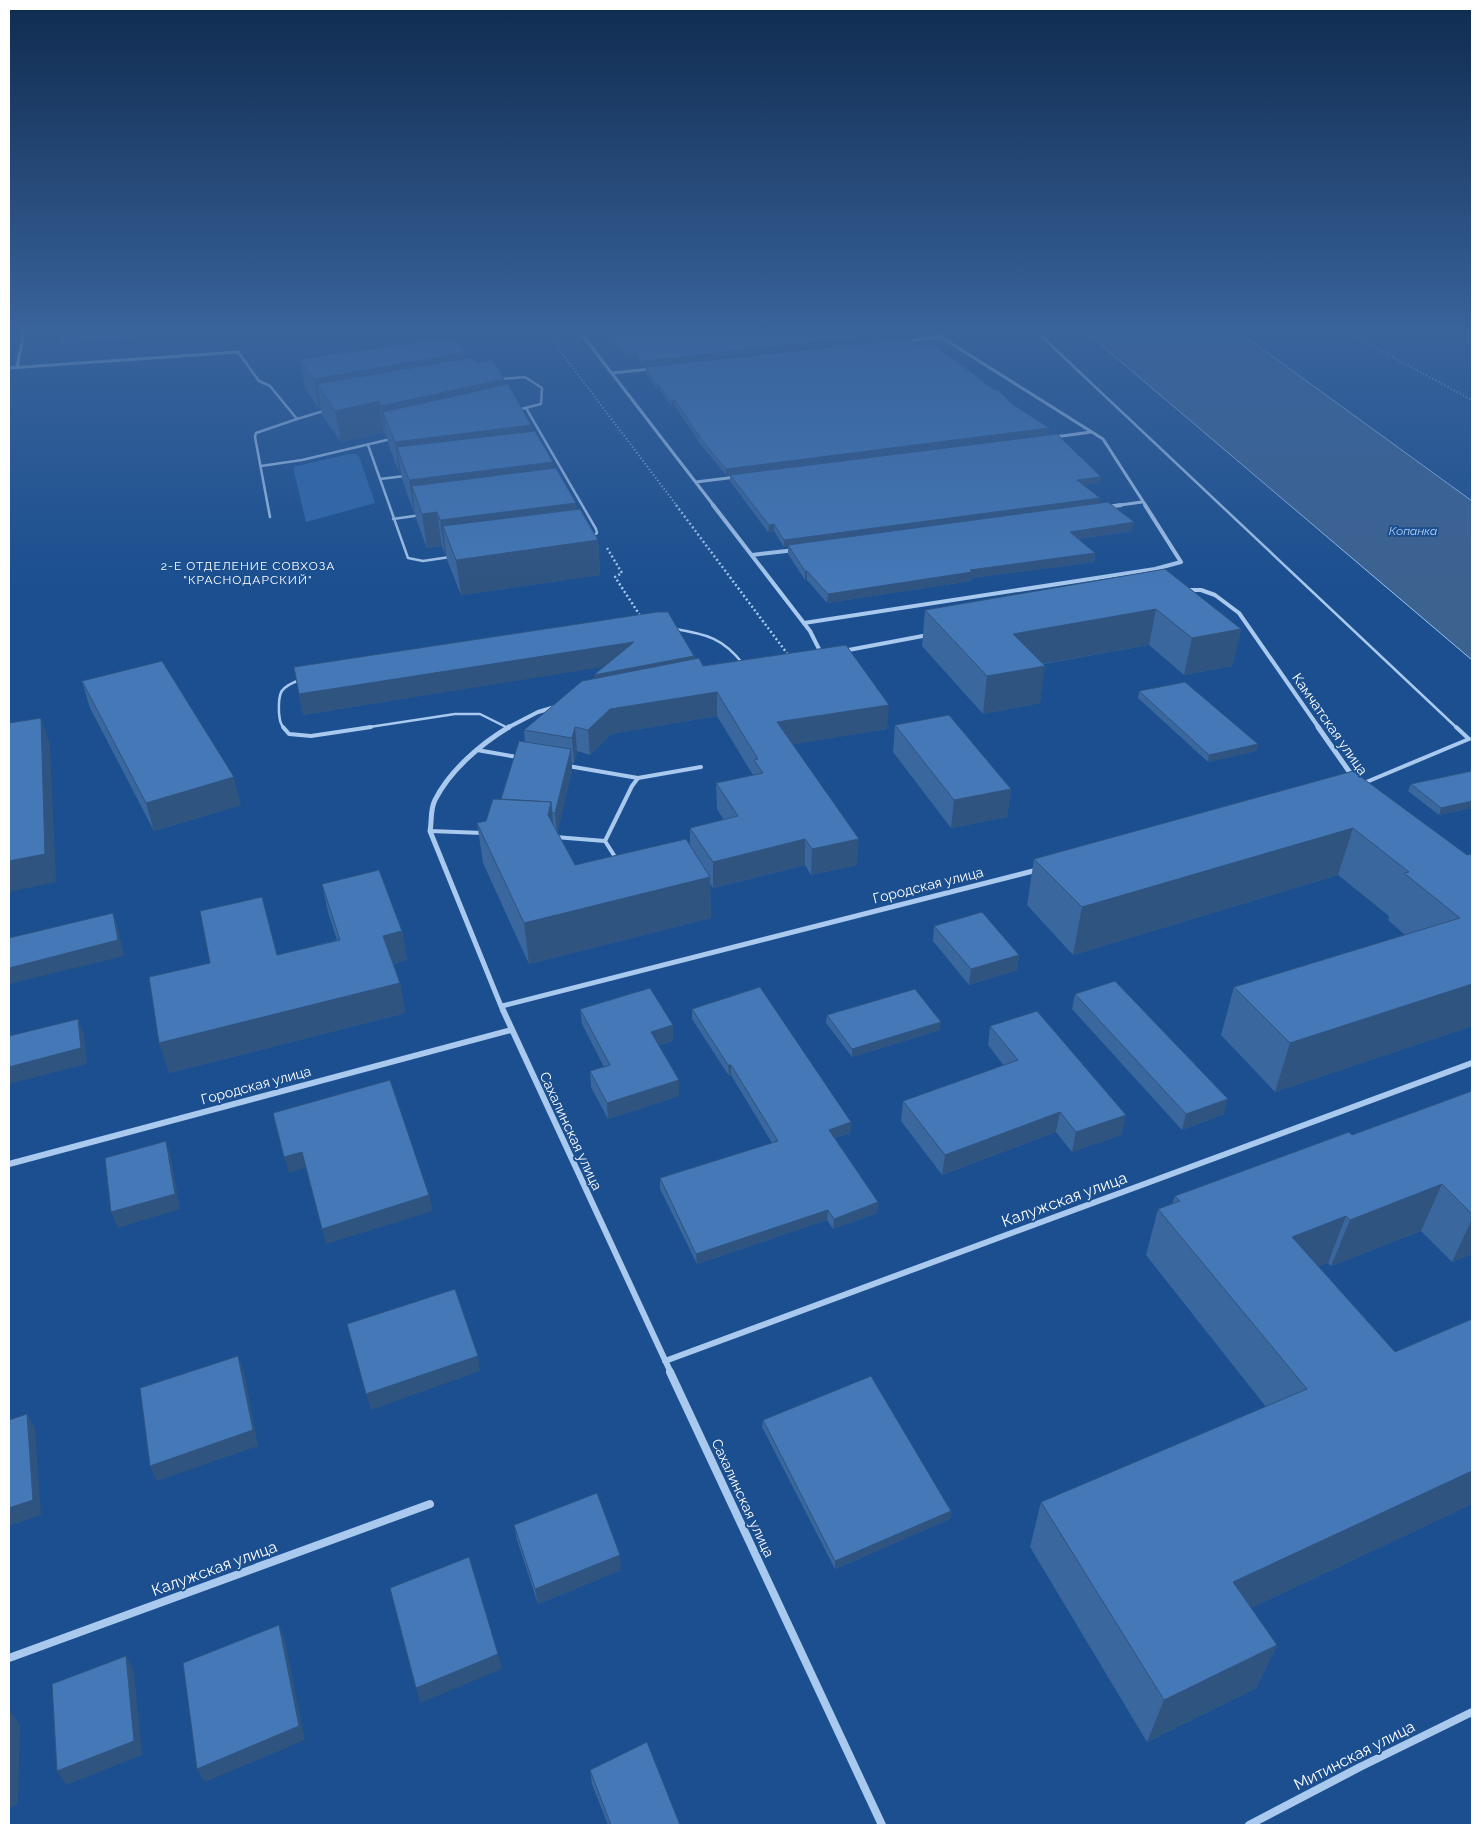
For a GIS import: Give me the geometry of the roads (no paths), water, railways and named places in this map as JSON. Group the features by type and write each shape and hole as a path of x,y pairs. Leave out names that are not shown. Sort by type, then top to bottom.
{"street":[{"path":"646,418 804,623 823,655"},
{"path":"804,623 1145,570 1181,562 1103,439 1068,418"},
{"path":"1052,437 1091,432"},
{"path":"696,482 745,476"},
{"path":"1103,507 1142,502"},
{"path":"752,556 801,549"},
{"name":"Камчатская улица","path":"1182,590 1209,591 1226,599 1239,613 1359,785 1367,791"},
{"path":"840,651 933,634"},
{"path":"793,662 832,653"},
{"path":"430,830 434,802 456,770 506,727 550,708 560,706"},
{"name":"Сахалинская улица","path":"430,830 510,1030 882,1825"},
{"name":"Городская улица","path":"502,1006 1043,868"},
{"name":"Городская улица","path":"9,1164 510,1030"},
{"name":"Калужская улица","path":"665,1361 1472,1063"},
{"name":"Калужская улица","path":"9,1658 430,1504"},
{"name":"Митинская улица","path":"1249,1825 1360,1767 1472,1712"}],"lane":[{"path":"270,517 255,437 256,433 302,418"},
{"path":"532,418 596,529 597,533 590,538 584,539"},
{"path":"1128,418 1469,739 1359,785"},
{"path":"261,466 302,460 396,438"},
{"path":"368,445 408,558 423,561 458,556"},
{"path":"545,459 555,458"},
{"path":"380,479 409,475"},
{"path":"567,496 576,495"},
{"path":"393,519 422,515"},
{"path":"649,628 674,628 699,632 717,639 732,648 748,670"},
{"path":"301,680 286,685 278,697 280,724 288,734 311,736 455,714 480,714 506,727"},
{"path":"478,750 525,758"},
{"path":"563,765 638,778 701,767"},
{"path":"605,841 632,786 638,778"},
{"path":"430,830 487,834"},
{"path":"553,837 605,841"},
{"path":"605,841 619,864"}],"water":[{"name":"Копанка","path":"1187,418 1357,418 1472,501 1472,660"}],"district":[{"name":"2-Е ОТДЕЛЕНИЕ СОВХОЗА \"КРАСНОДАРСКИЙ\"","path":"248,573"}]}
